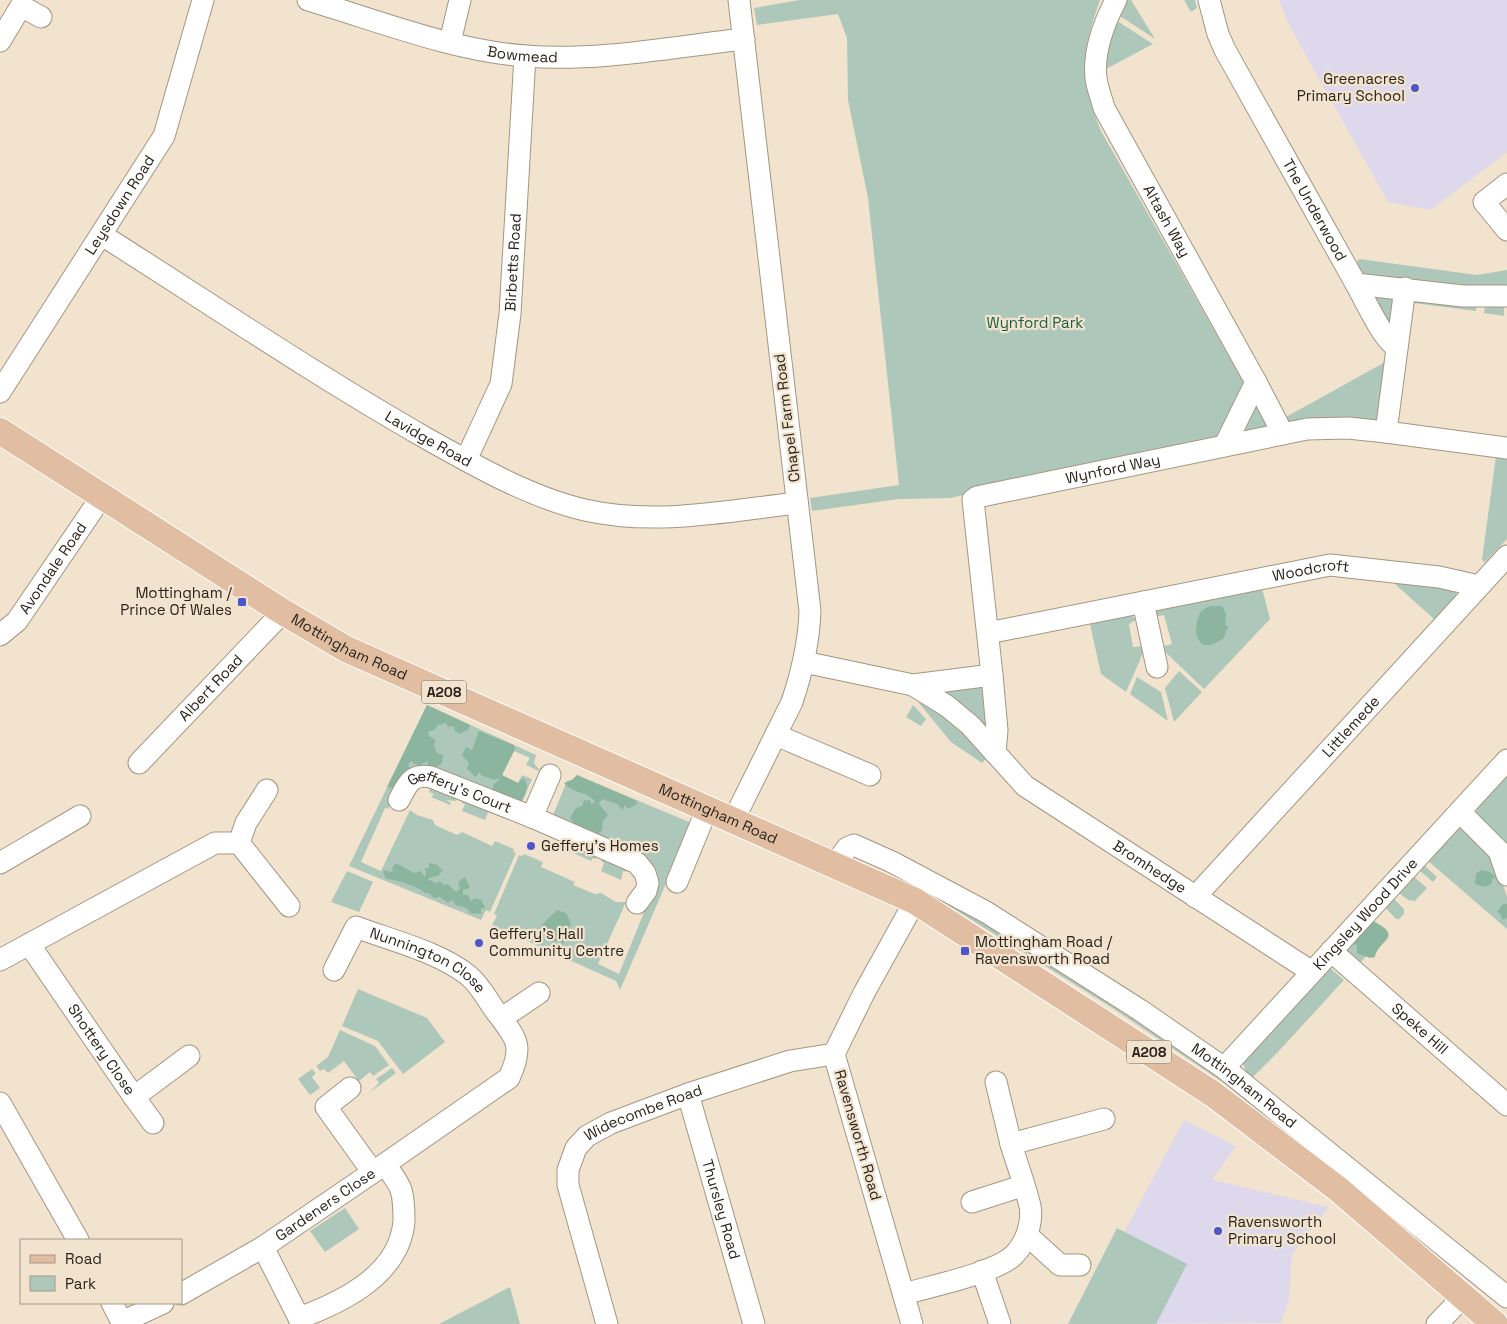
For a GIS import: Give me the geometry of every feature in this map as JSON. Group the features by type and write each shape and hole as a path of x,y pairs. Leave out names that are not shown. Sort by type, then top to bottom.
{"main road":[{"name":"Mottingham Road","path":"0,432 283,612 346,649 733,822 916,901 1213,1094 1338,1189 1495,1324"}],"street":[{"name":"Leysdown Road","path":"2,386 102,235 164,136 204,0"},
{"name":"Bowmead","path":"308,0 450,42 525,56 588,56 744,39"},
{"path":"450,42 460,0"},
{"name":"Chapel Farm Road","path":"733,822 792,702 804,662 809,635 810,611 739,0"},
{"name":"Altash Way","path":"1116,0 1102,31 1098,50 1096,78 1104,108 1256,382 1282,434"},
{"name":"The Underwood","path":"1209,0 1215,26 1225,50 1356,284"},
{"path":"0,41 17,3 41,17"},
{"name":"Birbetts Road","path":"466,460 501,384 510,314 525,56"},
{"path":"1507,184 1484,202 1507,230"},
{"name":"Lavidge Road","path":"102,235 384,414 466,460 541,496 585,510 630,517 666,518 797,503"},
{"path":"1356,284 1463,296 1507,296"},
{"path":"1356,284 1385,335 1397,347"},
{"path":"1386,432 1404,288"},
{"path":"1225,445 1256,382"},
{"name":"Wynford Way","path":"988,633 973,500 977,497 1225,445 1321,428 1386,432 1507,448"},
{"name":"Avondale Road","path":"0,635 17,621 102,496"},
{"name":"Littlemede","path":"1195,897 1507,556"},
{"name":"Woodcroft","path":"988,633 1330,565 1439,577 1479,586"},
{"path":"1143,602 1156,667"},
{"name":"Albert Road","path":"139,763 283,612"},
{"path":"988,633 997,730 995,753"},
{"name":"Bromhedge","path":"804,662 913,685 953,709 1025,786 1312,972"},
{"path":"913,685 992,675"},
{"path":"776,735 870,775"},
{"name":"Kingsley Wood Drive","path":"1224,1068 1507,760"},
{"name":"Geffery's Court","path":"532,817 550,775"},
{"name":"Geffery's Court","path":"400,800 412,779 425,776 457,786 532,817 637,863 645,873 648,883 646,891 637,903"},
{"path":"239,843 246,824 267,790"},
{"path":"677,882 707,810"},
{"path":"1460,812 1499,851 1507,875"},
{"path":"0,863 80,816"},
{"path":"0,960 215,843 239,843"},
{"path":"239,843 289,906"},
{"name":"Mottingham Road","path":"834,866 847,848 854,845 892,862 986,912 1140,1010 1224,1068 1507,1297"},
{"name":"Ravensworth Road","path":"912,1324 834,1054 864,993 916,901"},
{"name":"Nunnington Close","path":"334,970 356,927 428,954 469,976 502,1018 512,1034 519,1052 509,1078 379,1168"},
{"name":"Shottery Close","path":"29,944 134,1097 189,1056"},
{"name":"Speke Hill","path":"1331,951 1507,1105"},
{"path":"502,1018 539,993"},
{"name":"Widecombe Road","path":"607,1324 568,1185 568,1170 572,1155 587,1136 611,1122 688,1094 790,1061 834,1054"},
{"path":"904,1294 1003,1263 1015,1254 1027,1234 1030,1222 1030,1206 1022,1186 996,1082"},
{"path":"350,1088 326,1107 379,1168"},
{"name":"Thursley Road","path":"688,1094 754,1324"},
{"path":"134,1097 153,1123"},
{"path":"0,1103 77,1239"},
{"path":"1011,1144 1104,1119"},
{"name":"Gardeners Close","path":"182,1293 263,1247 379,1168 401,1191 404,1213 403,1233 391,1260 368,1282 300,1321 263,1247"},
{"path":"972,1202 1022,1186"},
{"path":"1027,1234 1060,1265 1080,1265"},
{"path":"982,1271 1000,1324"},
{"path":"1437,1324 1462,1297"},
{"path":"112,1304 122,1323 161,1304"}],"shaded area":[{"name":"Greenacres Primary School","path":"1279,0 1507,0 1507,152 1431,210 1388,202 1288,23"},
{"name":"Ravensworth Primary School","path":"1184,1120 1236,1146 1212,1180 1329,1207 1292,1254 1289,1299 1281,1323 1075,1324"}],"green space":[{"name":"Wynford Park","path":"800,0 1100,0 1089,35 1085,66 1089,96 1101,131 1244,383 1220,440 950,498 899,499 812,511 810,498 899,485 868,198 848,100 847,38 838,14 757,25 754,8"},
{"path":"1124,0 1131,0 1155,39 1117,14"},
{"path":"1184,0 1195,0 1197,8 1191,12"},
{"path":"1114,19 1153,44 1106,69 1106,47"},
{"path":"1359,259 1477,275 1507,270 1507,288 1500,290 1362,275 1356,263"},
{"path":"1374,292 1396,294 1389,327 1373,299"},
{"path":"1414,296 1476,305 1476,311 1413,303"},
{"path":"1504,302 1504,316 1484,313 1485,306"},
{"path":"1387,361 1380,421 1335,418 1289,422 1286,417"},
{"path":"1253,398 1270,426 1243,435 1240,422"},
{"path":"1496,456 1507,458 1507,539 1485,562 1482,560"},
{"path":"1396,582 1451,588 1456,591 1456,596 1434,619 1395,584"},
{"path":"1262,588 1270,619 1204,689 1160,647 1172,644 1164,615 1153,617 1156,610"},
{"path":"1210,606 1222,606 1226,614 1225,625 1228,627 1223,639 1211,645 1204,645 1196,634 1196,629 1201,611"},
{"path":"1130,615 1137,619 1129,624 1133,647 1146,646 1126,692 1101,674 1090,624"},
{"path":"1179,671 1202,692 1174,722 1165,688"},
{"path":"1137,677 1161,692 1168,721 1130,694"},
{"path":"985,686 990,722 984,725 943,691"},
{"path":"918,702 938,712 956,726 986,759 982,763 951,742"},
{"path":"427,705 536,755 534,763 541,772 526,765 530,758 514,751 502,775 518,783 522,775 532,779 519,807 434,774 398,788 388,809 385,808 361,862 381,871 410,810 417,815 433,820 435,825 457,835 462,832 492,846 495,841 514,849 513,852 516,853 490,912 486,910 481,920 349,866"},
{"path":"427,705 470,725 468,730 459,734 455,731 454,726 448,727 446,723 438,725 434,730 429,731 428,735 436,741 434,745 437,753 443,755 442,763 435,768 427,766 428,761 418,766 411,761 408,765 411,771 398,788 387,787"},
{"path":"913,705 926,719 921,726 906,717"},
{"path":"479,731 514,745 515,749 502,775 518,783 523,778 526,781 526,792 519,807 490,790 493,789 493,785 499,778 494,780 481,775 479,772 476,777 467,769 469,763 462,755 466,747 472,750"},
{"path":"1507,772 1507,856 1478,820 1476,806"},
{"path":"577,775 689,822 688,833 620,990 616,981 492,925 497,916 494,914 519,855 522,856 524,854 543,862 541,867 575,882 573,885 595,894 601,893 616,902 626,902 598,964 619,974 651,895 652,881 551,820 567,781 572,780"},
{"path":"577,775 637,801 637,804 628,809 625,805 623,810 617,804 602,799 599,804 608,815 603,821 602,831 597,834 575,824 570,818 576,808 582,806 584,800 590,799 591,804 595,802 592,798 568,787 564,783 572,780"},
{"path":"432,782 459,792 456,801 446,800 451,803 450,805 431,797 434,794 429,792"},
{"path":"465,794 491,805 485,820 462,811 465,804 462,803"},
{"path":"1455,829 1466,829 1494,856 1507,897 1507,929 1427,860"},
{"path":"574,839 600,851 596,859 593,858 591,861 569,851"},
{"path":"605,853 630,863 626,872 623,871 621,880 601,871 604,863 601,861"},
{"path":"396,863 414,873 421,871 425,877 426,871 424,868 429,868 429,863 438,865 440,869 443,869 441,872 437,876 428,879 435,883 440,881 444,885 448,884 456,892 460,889 458,882 465,877 470,888 463,890 463,895 468,895 471,902 474,898 481,900 485,907 481,909 481,914 470,913 467,908 455,905 453,900 448,903 440,897 434,898 429,893 425,893 413,886 386,879 383,872 386,870 393,871 392,868"},
{"path":"1423,864 1437,877 1433,882 1420,871"},
{"path":"1482,870 1490,872 1496,878 1492,879 1492,883 1487,886 1475,884 1476,873"},
{"path":"347,871 373,882 359,912 331,902"},
{"path":"1413,876 1427,888 1415,901 1408,900 1399,893"},
{"path":"930,888 1208,1065 1318,1153 1314,1157 1224,1083 1114,1009 938,899"},
{"path":"1393,898 1404,909 1404,914 1399,919 1396,919 1384,906"},
{"path":"1503,904 1507,904 1507,918 1503,920 1497,912"},
{"path":"557,910 566,913 571,923 567,934 560,937 566,940 563,944 560,941 547,938 545,932 541,935 538,932"},
{"path":"1371,920 1387,930 1389,934 1375,957 1370,958 1357,953 1357,945 1352,944"},
{"path":"1363,928 1379,942 1359,964 1347,953 1347,948"},
{"path":"1329,967 1344,980 1252,1078 1246,1073 1243,1063"},
{"path":"358,989 427,1018 445,1042 403,1074 378,1041 342,1026"},
{"path":"340,1030 375,1046 389,1065 373,1076 370,1072 359,1081 344,1061 328,1073 324,1069 320,1071 316,1066 328,1057"},
{"path":"392,1068 396,1073 369,1093 379,1083 376,1079"},
{"path":"312,1069 316,1073 312,1077 320,1088 310,1095 298,1079"},
{"path":"345,1208 359,1229 325,1252 310,1231"},
{"path":"1117,1228 1187,1264 1156,1324 1068,1324"},
{"path":"510,1287 520,1324 439,1324"}],"place":[{"name":"Greenacres Primary School","path":"1415,88"},
{"name":"Mottingham / Prince Of Wales","path":"242,602"},
{"name":"Geffery's Homes","path":"531,846"},
{"name":"Geffery's Hall Community Centre","path":"479,943"},
{"name":"Mottingham Road / Ravensworth Road","path":"965,951"},
{"name":"Ravensworth Primary School","path":"1218,1231"}]}
